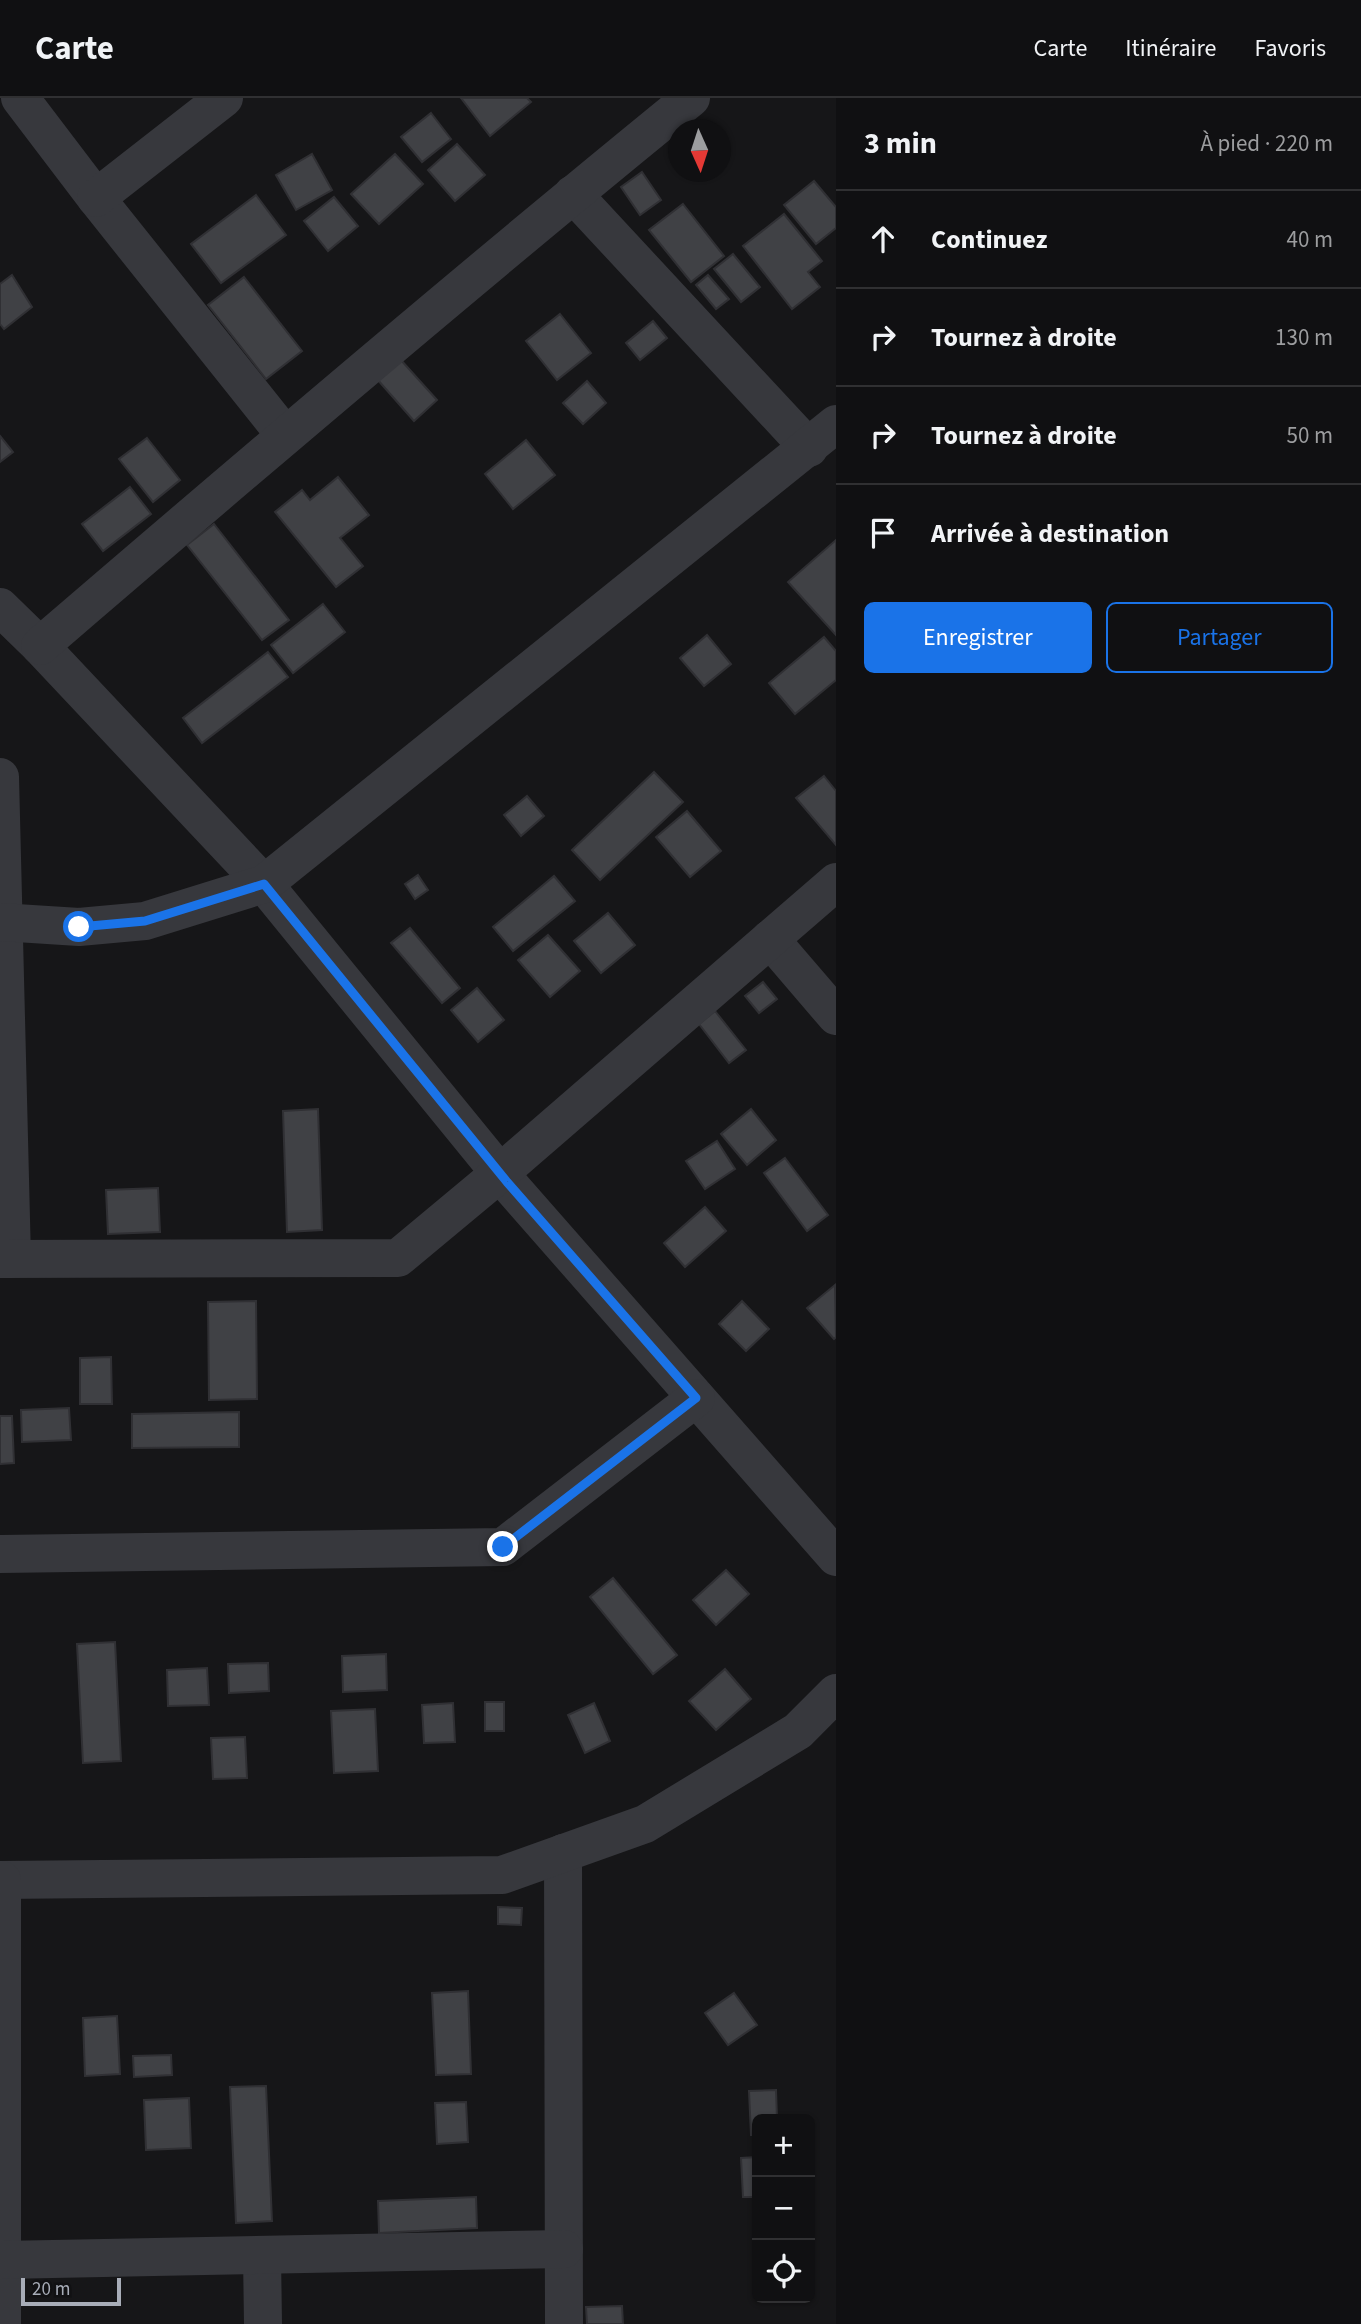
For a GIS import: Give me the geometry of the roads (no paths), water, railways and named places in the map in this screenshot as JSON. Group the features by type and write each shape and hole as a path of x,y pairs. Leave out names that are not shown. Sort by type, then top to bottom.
{"street":[{"path":"20,98 285,435"},
{"path":"96,198 224,98"},
{"path":"40,646 285,435 691,98"},
{"path":"2,922 79,927 145,921 264,884 822,436 573,194"},
{"path":"0,607 264,884 500,1173 836,1557"},
{"path":"0,777 6,1259 398,1258 836,882"},
{"path":"770,939 836,1016"},
{"path":"0,1554 503,1547 696,1398"},
{"path":"2,2324 1,1880 502,1875 645,1824 798,1731 836,1693"},
{"path":"563,1853 564,2324"},
{"path":"2,2260 564,2249"},
{"path":"261,2255 263,2324"}]}
